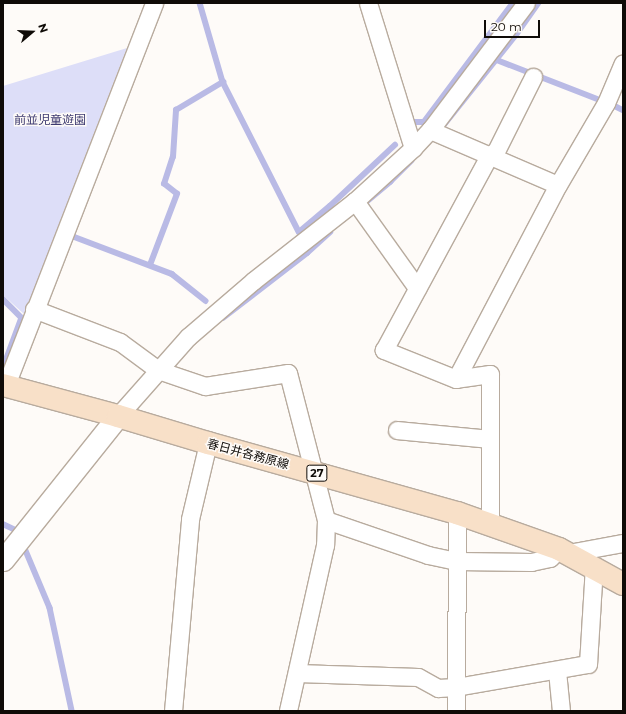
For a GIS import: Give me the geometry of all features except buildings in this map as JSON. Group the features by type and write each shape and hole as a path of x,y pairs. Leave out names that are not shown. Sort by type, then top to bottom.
{"main road":[{"name":"春日井各務原線","path":"4,385 458,513 563,551 623,584"}],"street":[{"path":"4,385 154,3"},
{"path":"368,3 413,148"},
{"path":"3,560 118,416 188,337 254,281 355,200 413,148 430,130 526,3"},
{"path":"456,379 558,185 606,104 623,62"},
{"path":"490,525 490,374 456,379 384,350 489,156 496,151 533,77"},
{"path":"430,130 558,185"},
{"path":"355,200 417,288"},
{"path":"34,309 120,342 158,370 205,386 288,373 312,472 326,520 324,545 288,711"},
{"path":"397,430 490,439"},
{"path":"173,711 190,519 208,443"},
{"path":"456,711 458,513"},
{"path":"326,520 428,555 457,561 531,562 550,558 563,551 623,543"},
{"path":"297,673 418,676 438,688 456,687 557,671 588,664 594,567"},
{"path":"557,671 561,711"}],"green space":[{"name":"前並児童遊園","path":"127,48 24,314 3,295 3,86"}],"waterway":[{"path":"200,3 223,82 299,232 330,206 395,145"},
{"path":"410,117 412,122 424,122 513,3"},
{"path":"443,126 516,35 538,3"},
{"path":"497,60 600,100"},
{"path":"150,265 177,194 164,184 173,157 176,110 223,82"},
{"path":"611,104 623,110"},
{"path":"365,203 390,182 411,161"},
{"path":"223,318 307,253 330,232"},
{"path":"70,240 72,236 172,274 206,301"},
{"path":"3,299 22,318 3,369"},
{"path":"3,524 16,530"},
{"path":"24,546 50,608 72,711"}]}
